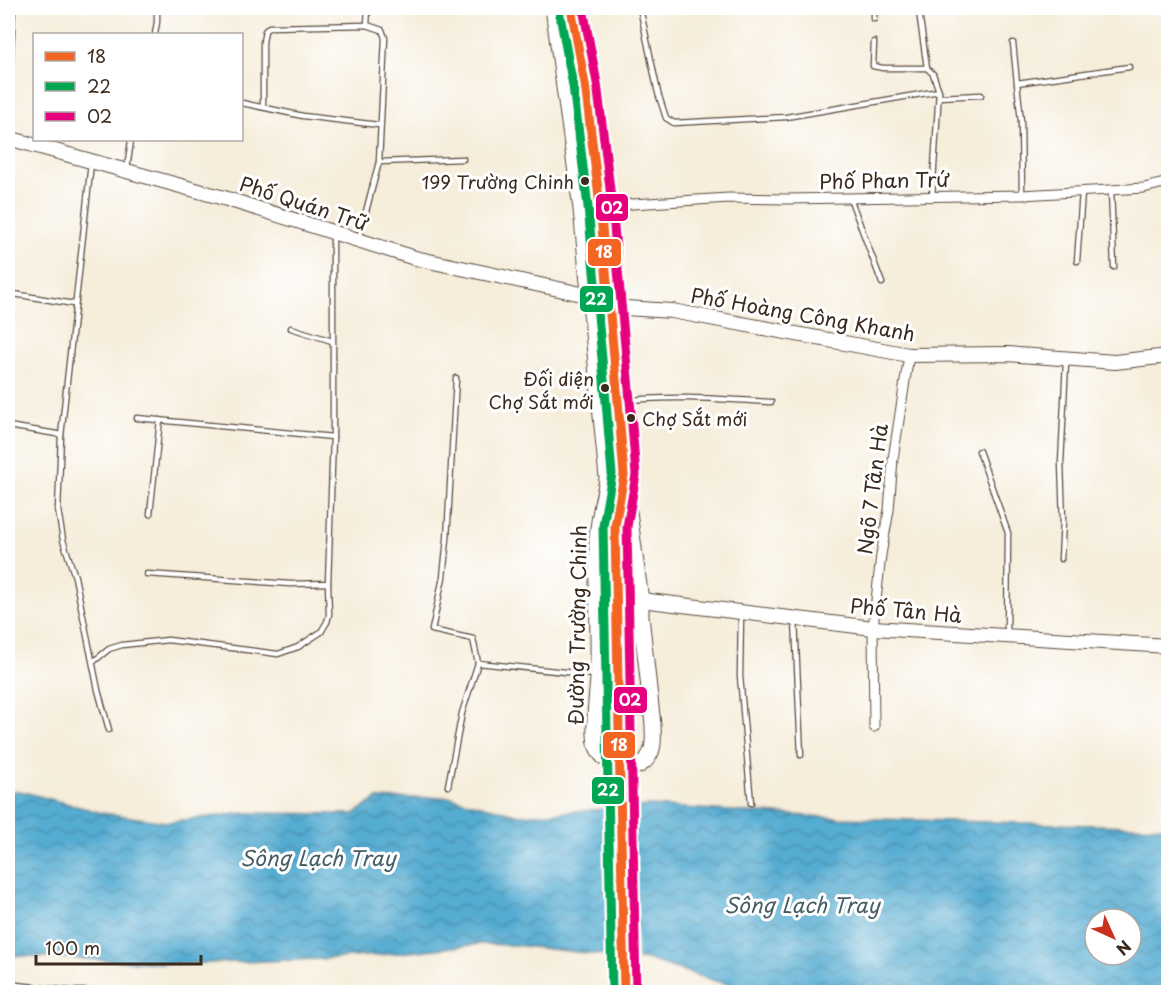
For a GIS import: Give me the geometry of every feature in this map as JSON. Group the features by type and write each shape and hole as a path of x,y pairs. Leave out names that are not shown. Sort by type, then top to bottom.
{"main road":[{"name":"Đường Trường Chinh","path":"553,8 581,209 607,480 615,526"},
{"name":"Đường Trường Chinh","path":"571,8 585,84 600,206 624,475 641,600 653,743 650,756 636,767 618,766 602,754 597,747 596,740 597,537 607,480"},
{"name":"Đường Trường Chinh","path":"615,526 624,475"},
{"path":"615,526 624,993"}],"street":[{"name":"Phố Quán Trữ","path":"8,138 224,198 415,258 591,296"},
{"name":"Phố Phan Trứ","path":"600,206 729,198 1022,195 1144,188 1168,182"},
{"name":"Phố Hoàng Công Khanh","path":"610,307 672,311 909,355 1007,354 1115,362 1168,356"},
{"name":"Ngõ 7 Tân Hà","path":"874,727 873,628 881,555 889,510 893,459 909,355"},
{"name":"Phố Tân Hà","path":"641,600 873,628 1007,638 1168,646"}],"lane":[{"path":"10,74 13,8"},
{"path":"154,33 157,8"},
{"path":"367,25 368,8"},
{"path":"640,8 658,93 666,118 674,123 786,117 939,94 981,95"},
{"path":"874,8 874,19"},
{"path":"919,12 927,68 933,74 939,94 932,196"},
{"path":"263,107 264,42 265,31 269,27 367,25 382,30 385,38 379,162 358,241"},
{"path":"874,42 873,66 893,69 927,68"},
{"path":"1013,43 1021,121 1022,195"},
{"path":"1017,83 1129,67"},
{"path":"243,103 303,116 379,125"},
{"path":"127,171 131,141"},
{"path":"379,162 463,159"},
{"path":"92,160 74,304 61,436 58,510 109,730"},
{"path":"1111,190 1114,267"},
{"path":"1077,261 1082,192"},
{"path":"850,198 882,283"},
{"path":"93,662 109,649 122,645 168,640 278,654 298,647 321,632 329,615 333,437 333,232"},
{"path":"8,292 74,304"},
{"path":"291,328 332,341"},
{"path":"1061,559 1063,520 1061,463 1067,359"},
{"path":"448,786 462,713 478,663 473,639 432,630 443,577 447,540 456,378"},
{"path":"618,401 684,398 771,402"},
{"path":"137,418 333,437"},
{"path":"150,514 160,420"},
{"path":"8,426 61,436"},
{"path":"979,452 1008,533 1007,638"},
{"path":"147,574 290,584 328,583"},
{"path":"742,611 740,676 751,803"},
{"path":"795,620 801,755"},
{"path":"478,663 598,675"},
{"path":"8,984 71,992 149,993"}],"water":[{"name":"Sông Lạch Tray","path":"8,791 20,791 102,813 167,822 244,813 354,814 377,799 449,797 520,815 650,806 839,818 1168,827 1168,992 799,992 728,985 649,960 514,945 480,944 382,955 179,964 8,955"}],"pier":[{"path":"632,804 637,961 613,959 611,806"}],"transit line":[{"name":"18","path":"571,8 585,84 600,206 624,475 615,526 624,992"},
{"name":"02","path":"583,8 597,83 612,205 636,475 627,527 636,992"},
{"name":"22","path":"559,10 573,86 588,207 612,474 603,526 612,992"}],"place":[{"name":"199 Trường Chinh","path":"585,181"},
{"name":"Đối diện Chợ Sắt mới","path":"605,388"},
{"name":"Chợ Sắt mới","path":"631,418"}]}
